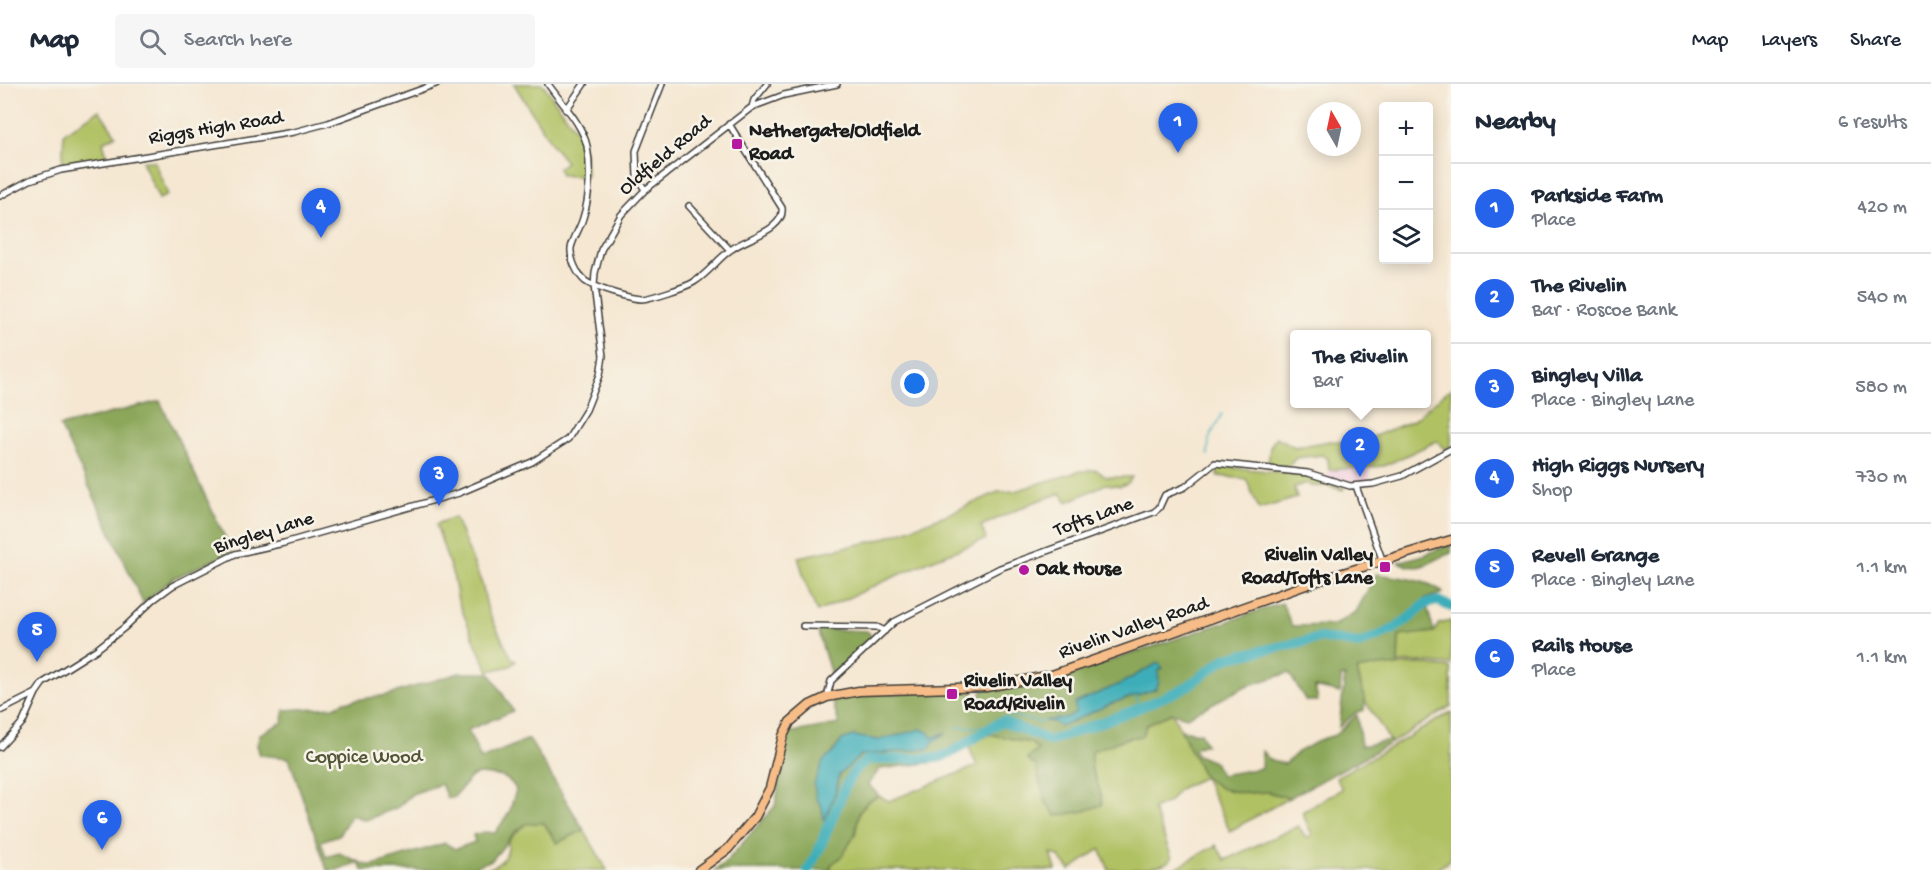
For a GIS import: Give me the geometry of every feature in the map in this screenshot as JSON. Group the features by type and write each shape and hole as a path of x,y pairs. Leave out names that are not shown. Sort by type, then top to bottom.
{"main road":[{"name":"Rivelin Valley Road","path":"699,870 728,849 755,818 770,788 783,736 790,722 810,705 827,697 859,691 986,687 1052,675 1320,580 1451,540"}],"street":[{"name":"Riggs High Road","path":"0,196 30,180 61,170 294,132 328,123 435,84"},
{"path":"548,84 584,137 587,150 585,211 573,243 572,255 583,279 594,286 632,297 646,298 695,282 730,250 780,220 783,214 782,208 729,124"},
{"path":"566,110 584,84"},
{"path":"645,190 637,177 636,151 662,84"},
{"path":"752,107 754,100 767,84"},
{"name":"Oldfield Road","path":"594,286 597,262 606,238 621,214 645,190 752,107 784,95 837,84"},
{"path":"689,206 700,214 730,250"},
{"name":"Bingley Lane","path":"36,693 43,683 110,640 162,593 215,563 235,554 284,543 459,493 532,462 554,450 568,439 586,410 596,387 603,356 594,286"},
{"path":"1383,562 1356,486 1402,476 1451,449"},
{"name":"Tofts Lane","path":"827,697 831,681 885,631 904,617 999,568 1154,512 1159,508 1165,495 1185,487 1215,463 1308,473 1344,485 1356,486"},
{"path":"803,626 877,627 885,631"},
{"path":"0,711 36,693"},
{"path":"0,747 23,722 36,693"}],"shaded area":[{"path":"1369,468 1371,480 1369,482 1339,482 1326,478 1329,470"}],"green space":[{"path":"514,84 543,84 579,134 585,154 586,177 561,175 558,168 566,162 553,146"},
{"path":"99,110 116,135 103,142 107,157 62,166 64,133"},
{"path":"142,161 154,161 168,195 159,199"},
{"path":"1451,388 1451,446 1445,450 1437,441 1384,466 1329,470 1328,459 1322,455 1296,458 1288,467 1268,465 1270,447 1276,437 1295,447 1330,441 1357,443 1412,421 1427,408 1431,408 1431,405"},
{"path":"160,401 232,552 174,578 143,603 60,426"},
{"path":"1215,466 1309,475 1344,488 1343,490 1327,486 1310,486 1308,483 1294,487 1297,498 1259,509 1246,479 1218,476"},
{"path":"1097,470 1106,477 1132,477 1128,483 1121,486 1106,484 1067,502 1061,493 1032,503 981,526 986,539 929,561 817,612 798,557 879,540 951,513 998,492 1015,491 1080,471"},
{"path":"455,517 482,584 488,611 511,657 516,661 510,666 489,671 458,601 454,579 436,524"},
{"path":"1451,544 1451,553 1426,565 1414,567 1398,562 1424,555"},
{"path":"1376,574 1421,582 1443,593 1425,599 1434,632 1399,636 1398,666 1379,666 1357,670 1365,701 1364,710 1357,712 1339,727 1345,676 1341,677 1340,693 1315,687 1318,701 1306,701 1289,673 1246,686 1187,717 1172,713 1147,724 1142,736 1127,738 1092,751 1091,768 1100,791 1102,805 1056,816 1046,803 1035,764 1027,758 1038,750 1031,743 990,734 942,761 880,769 868,784 879,796 867,802 859,813 855,835 842,856 831,865 830,870 715,870 726,862 775,806 788,733 839,724 832,700 849,695 970,690 974,692 971,697 976,703 980,700 982,690 1054,680 1282,603 1292,626 1334,625 1356,612"},
{"path":"1451,621 1451,665 1421,662 1398,663 1399,635 1434,632 1439,624"},
{"path":"817,629 867,631 871,640 831,675"},
{"path":"1420,664 1451,668 1451,706 1391,743 1365,701 1357,670 1379,666"},
{"name":"Coppice Wood","path":"459,673 490,673 513,711 468,730 481,759 529,739 584,830 557,843 544,823 526,824 515,832 492,860 463,870 362,870 359,862 336,870 327,870 289,758 260,755 257,745 260,734 283,722 284,710 334,707 344,702 387,695","holes":["479,774 505,778 516,790 509,813 495,833 484,832 473,835 475,842 455,849 445,843 373,865 366,865 339,853 326,857 321,841 339,835 351,815 366,820 398,807 412,794 441,784 447,798 454,797 471,777"]},
{"path":"1172,712 1204,777 1179,789 1169,802 1153,809 1172,858 1168,862 1144,868 1109,870 1100,849 1070,870 1058,856 1051,853 1056,870 830,870 831,865 842,855 855,835 859,813 867,802 879,796 889,801 977,766 968,745 991,734 1031,743 1038,750 1037,767 1040,784 1056,816 1084,811 1102,804 1100,791 1091,768 1092,751 1127,738 1141,736 1147,724"},
{"path":"1451,712 1451,859 1436,870 1172,870 1216,845 1225,860 1298,826 1306,838 1312,835 1302,812 1342,789 1336,777"},
{"path":"1357,715 1361,746 1389,740 1391,743 1289,798 1268,792 1244,793 1222,789 1204,777 1181,730 1200,733 1206,744 1194,748 1197,755 1214,762 1221,775 1261,768 1262,751 1269,759 1285,764 1298,752 1335,735"},
{"path":"1204,777 1244,793 1268,792 1289,798 1230,831"},
{"path":"526,823 544,823 557,843 584,830 607,870 483,870 502,860 507,852 508,841"}],"water":[{"path":"1158,663 1163,668 1158,671 1159,682 1156,689 1110,704 1064,725 1059,726 1054,722 1045,721 1064,718 1075,713 1075,703 1120,684"},
{"path":"921,729 929,733 932,738 947,732 933,742 929,749 861,755 839,775 836,791 824,822 822,807 816,798 814,784 824,760 832,754 842,740 853,736 879,740"}],"waterway":[{"path":"1208,455 1209,439 1222,414"},
{"path":"808,870 820,848 846,785 854,771 867,760 937,758 949,754 1002,721 1050,741 1132,711 1185,688 1226,658 1321,638 1359,644 1392,630 1425,604 1438,601 1451,607"},
{"path":"1135,696 1140,707"},
{"path":"956,727 982,727 999,718 1002,721 1008,715 1039,722 1045,721"},
{"path":"817,854 815,849 824,822"}],"place":[{"name":"Nethergate/Oldfield Road","path":"737,144"},
{"name":"Parkside Farm","path":"1178,153"},
{"name":"High Riggs Nursery","path":"321,238"},
{"name":"The Rivelin","path":"1360,477"},
{"name":"Bingley Villa","path":"439,506"},
{"name":"Rivelin Valley Road/Tofts Lane","path":"1385,567"},
{"name":"Oak House","path":"1024,570"},
{"name":"Revell Grange","path":"37,662"},
{"name":"Rivelin Valley Road/Rivelin","path":"952,694"},
{"name":"Rails House","path":"102,850"}]}
